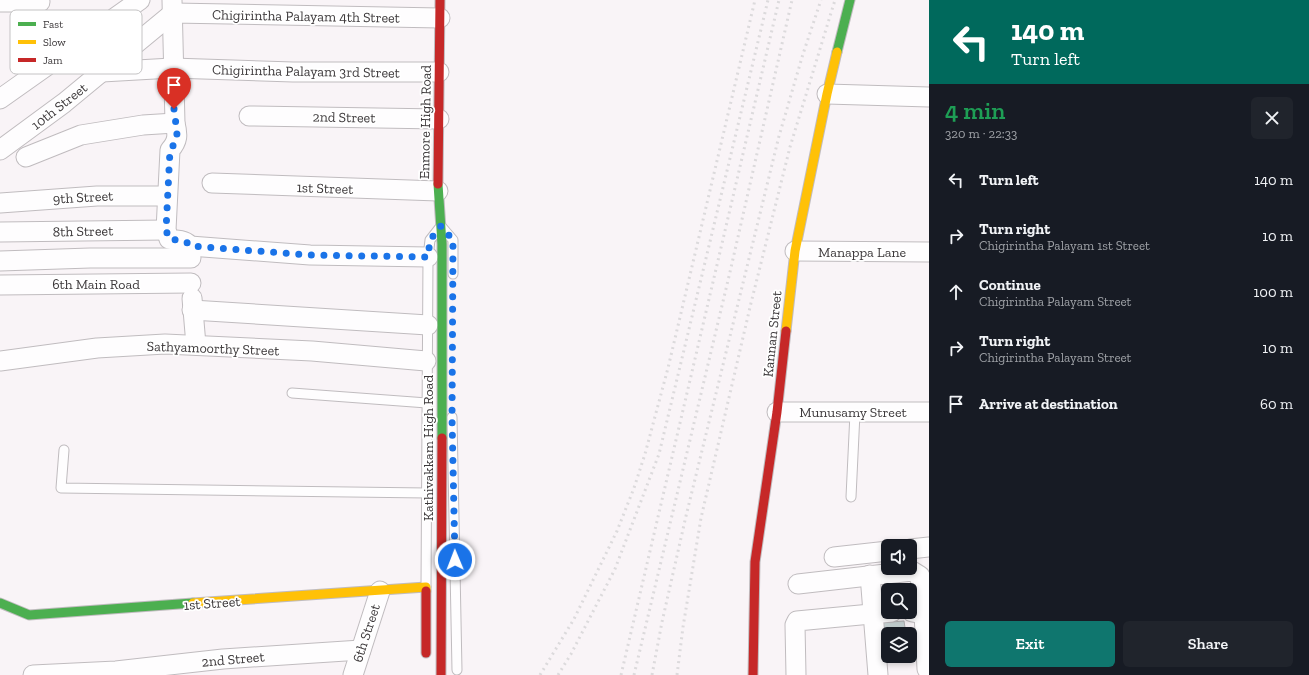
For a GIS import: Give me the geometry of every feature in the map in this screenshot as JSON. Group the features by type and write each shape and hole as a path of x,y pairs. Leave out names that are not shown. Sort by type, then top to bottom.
{"street":[{"path":"126,10 140,0"},
{"name":"Kannan Street","path":"753,675 755,562 777,412 795,251 827,94 850,0"},
{"path":"0,2 40,2"},
{"path":"172,7 172,68 175,123 178,134 176,143 170,150 166,230 169,239 188,242 190,252 192,310 196,345"},
{"name":"Chigirintha Palayam 4th Street","path":"172,7 440,9"},
{"name":"10th Street","path":"142,35 172,7"},
{"name":"Enmore High Road","path":"440,9 438,191 442,244"},
{"name":"Chigirintha Palayam 3rd Street","path":"142,70 172,68 293,72 439,72"},
{"path":"0,99 35,74"},
{"name":"10th Street","path":"0,150 64,103 100,74"},
{"path":"827,94 929,97"},
{"name":"2nd Street","path":"249,116 439,119"},
{"path":"26,157 81,135 143,125 175,123"},
{"name":"1st Street","path":"212,183 438,191"},
{"name":"9th Street","path":"0,203 98,196 167,196"},
{"name":"8th Street","path":"0,232 166,230"},
{"name":"Kathivakkam High Road","path":"441,675 442,244"},
{"name":"Manappa Lane","path":"795,251 929,252"},
{"path":"190,252 428,257"},
{"name":"6th Main Road","path":"0,261 90,258 190,252"},
{"name":"6th Main Road","path":"0,285 191,283"},
{"path":"192,310 428,325"},
{"name":"Sathyamoorthy Street","path":"0,362 97,348 165,344 312,351 426,361"},
{"name":"Munusamy Street","path":"777,412 929,412"},
{"path":"917,548 929,547"},
{"path":"834,558 881,552"},
{"path":"798,584 912,571 920,576 917,613 928,672"},
{"path":"870,575 878,675"},
{"path":"426,587 426,660"},
{"name":"1st Street","path":"0,604 29,615 426,587"},
{"name":"6th Street","path":"353,675 380,591"},
{"path":"796,675 795,625 797,621 881,613"},
{"name":"2nd Street","path":"33,675 116,671 223,660 361,650"}],"lane":[{"path":"426,587 426,361 428,325 428,257 430,240 441,226 453,240 453,283"},
{"path":"292,393 427,403"},
{"path":"452,410 457,670"},
{"path":"851,497 855,413"},
{"path":"64,450 61,488 427,493"}],"building":[{"path":"904,621 905,627 881,627 881,638 878,623"}],"railway":[{"path":"540,675 574,619 617,531 634,488 645,454 668,368 755,0"},
{"path":"558,675 571,654 615,569 659,454 768,0"},
{"path":"621,675 779,0"},
{"path":"634,675 730,272 792,0"},
{"path":"652,675 662,622 686,516 779,136 803,54 821,0"},
{"path":"677,675 683,627 701,518 751,303 790,147 835,0"}],"traffic: fast":[{"path":"837,52 850,0"},
{"path":"438,184 442,244 442,438"},
{"path":"0,603 29,615 193,603"}],"traffic: slow":[{"path":"786,331 795,251 837,52"},
{"path":"193,603 426,587 426,591"}],"traffic: jam":[{"path":"438,184 440,0"},
{"path":"753,675 755,562 777,412 786,331"},
{"path":"441,675 442,438"},
{"path":"426,591 426,653"}],"route":[{"path":"174,109 175,123 178,134 176,143 170,150 166,230 169,239 188,242 190,246 310,255 428,257 430,240 441,226 453,240 452,418 455,560"}]}
